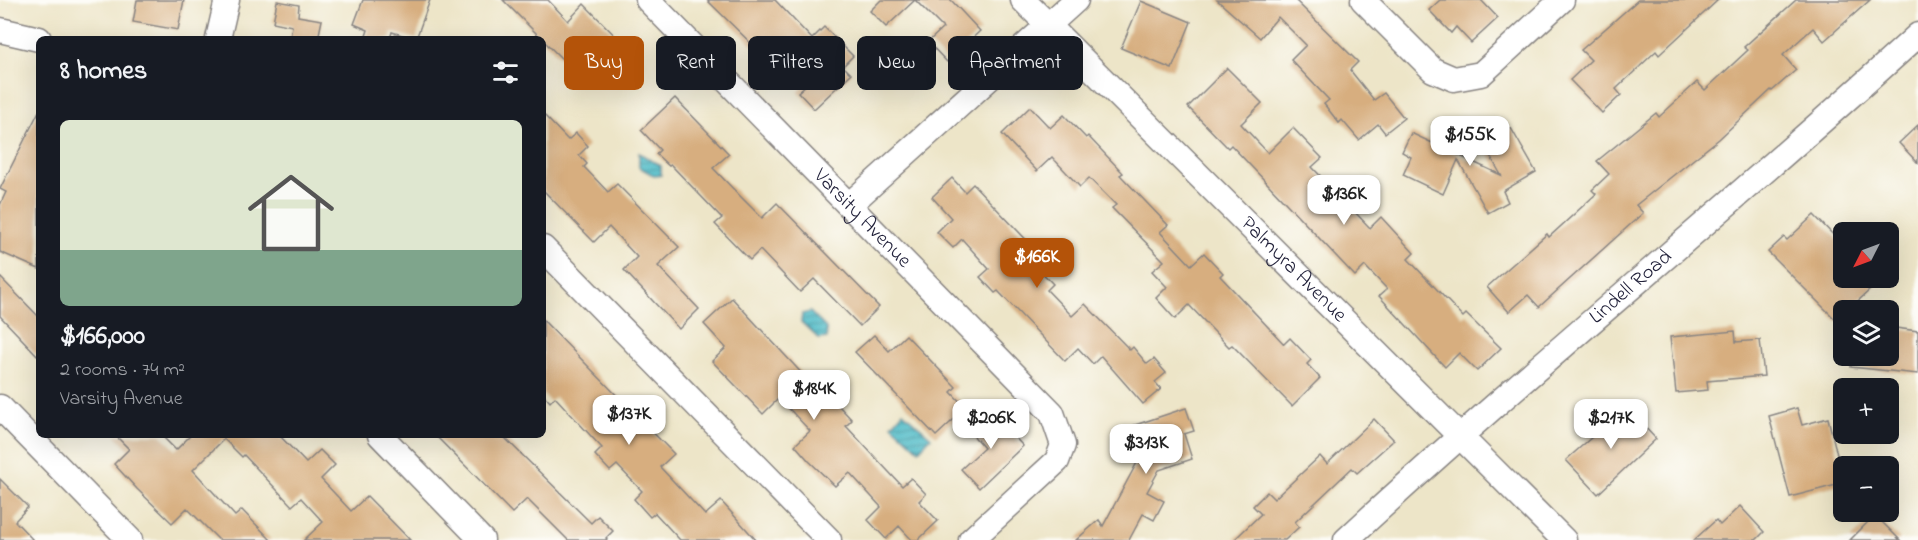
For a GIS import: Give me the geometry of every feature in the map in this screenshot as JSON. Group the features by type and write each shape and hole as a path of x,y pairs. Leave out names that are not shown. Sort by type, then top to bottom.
{"street":[{"path":"219,36 227,0"},
{"name":"Varsity Avenue","path":"648,0 1052,413 1063,445 1057,461 971,540"},
{"name":"Palmyra Avenue","path":"1023,0 1564,540"},
{"path":"849,205 1076,0"},
{"path":"1363,0 1433,70 1454,79 1480,74 1562,0"},
{"name":"Lindell Road","path":"1346,540 1459,435 1809,135 1918,35"},
{"path":"2,37 36,39"},
{"path":"546,251 829,540"},
{"path":"0,406 130,540"},
{"path":"383,438 482,540"}],"water":[{"path":"639,153 661,166 661,175 655,176 639,167"},
{"path":"810,312 826,328 827,338 819,339 801,322 802,314"},
{"path":"903,412 931,437 919,450 892,425"}],"building":[{"path":"137,0 184,0 178,30 133,22"},
{"path":"363,0 430,0 417,36 392,32 391,36 366,36 368,30 354,24"},
{"path":"503,0 548,0 568,21 584,4 615,36 564,36 564,61 546,43 546,36 539,36"},
{"path":"707,0 775,0 809,36 748,36 748,40"},
{"path":"881,0 915,0 886,27 870,11"},
{"path":"915,0 951,0 980,31 975,36 948,36 947,62 936,50 934,36 943,28"},
{"path":"1217,0 1295,0 1358,62 1350,70 1374,100 1384,93 1404,118 1385,133 1378,124 1359,140 1342,120 1339,123 1324,104 1329,100 1291,60 1306,45 1278,17 1260,38"},
{"path":"1440,0 1481,0 1498,18 1471,43 1456,27 1451,33 1429,10"},
{"path":"1638,0 1718,0 1659,55 1656,51 1616,89 1621,95 1602,113 1570,80 1591,60 1581,50"},
{"path":"1796,0 1870,0 1824,41 1813,28 1783,55 1796,70 1719,139 1636,205 1643,213 1539,307 1528,295 1509,312 1487,287 1547,234 1549,237 1596,194 1592,190 1609,174 1597,161 1656,113 1659,117 1697,82 1705,90 1748,50 1744,47"},
{"path":"277,1 299,5 298,16 322,20 319,36 290,36 292,26 273,22"},
{"path":"1141,1 1191,22 1172,69 1121,48"},
{"path":"824,27 833,36 815,36"},
{"path":"845,48 853,56 845,64"},
{"path":"845,68 851,74 845,80"},
{"path":"1227,68 1262,103 1241,124 1268,153 1293,128 1322,158 1312,167 1370,228 1381,217 1414,253 1408,259 1463,317 1466,314 1501,348 1477,371 1459,353 1445,367 1379,296 1387,289 1365,266 1355,276 1231,145 1228,148 1188,107"},
{"path":"800,90 834,90 814,109 798,92"},
{"path":"675,98 729,154 713,168 742,198 762,218 777,203 879,307 860,326 814,279 800,292 760,250 750,260 715,224 722,218 671,165 669,166 656,154 660,150 641,130"},
{"path":"1030,107 1050,128 1064,115 1086,138 1088,136 1123,173 1120,175 1168,225 1160,232 1191,265 1204,253 1223,273 1220,276 1284,344 1290,338 1311,360 1307,364 1320,378 1292,406 1232,345 1229,347 1189,305 1175,319 1156,298 1167,287 1152,271 1164,261 1112,208 1116,205 1089,178 1080,187 1052,157 1037,171 1002,134"},
{"path":"36,117 36,268 0,252 0,205 6,192 0,189"},
{"path":"546,117 568,140 576,133 588,146 579,155 587,164 584,167 608,192 617,184 679,247 658,266 699,309 679,329 624,270 637,257 609,227 594,242 546,193"},
{"path":"1918,125 1918,163 1899,143"},
{"path":"1511,128 1536,172 1503,191 1508,202 1488,213 1458,160 1443,194 1403,175 1411,157 1402,152 1411,133 1501,175 1483,143"},
{"path":"952,178 965,192 973,184 1038,252 1030,260 1053,284 1047,290 1072,316 1085,304 1130,350 1133,347 1147,364 1154,359 1166,373 1155,382 1161,389 1143,404 1101,356 1093,364 1078,348 1065,361 998,291 995,293 980,277 989,269 962,239 953,248 937,232 951,218 932,197"},
{"path":"1814,215 1833,235 1833,288 1872,288 1859,300 1833,300 1833,317 1768,252 1784,237 1787,240"},
{"path":"0,277 36,314 36,354 0,316"},
{"path":"732,298 821,394 824,390 852,420 846,426 902,486 911,478 926,494 919,501 938,521 918,540 912,540 899,526 886,539 868,520 881,507 850,473 835,486 795,445 810,431 779,398 763,414 712,361 726,348 704,324"},
{"path":"546,323 674,454 660,467 705,515 721,501 756,540 680,540 655,513 650,517 634,499 642,491 617,465 610,471 595,455 602,448 555,397 550,402 546,397"},
{"path":"1899,328 1918,331 1918,374 1851,367 1899,366"},
{"path":"1735,331 1736,342 1760,340 1764,376 1707,381 1708,390 1676,393 1670,337"},
{"path":"874,335 889,351 906,335 956,387 951,392 966,408 936,436 855,352"},
{"path":"1626,407 1656,439 1598,494 1566,460"},
{"path":"1186,408 1194,431 1184,434 1192,459 1159,470 1147,492 1164,501 1154,520 1143,514 1129,540 1076,540 1099,520 1103,526 1140,457 1129,427"},
{"path":"1797,408 1802,425 1828,418 1837,456 1833,456 1833,486 1790,497 1769,416"},
{"path":"992,413 1023,446 979,488 961,469 984,448 971,433"},
{"path":"1374,419 1394,440 1357,473 1352,468 1295,522 1299,527 1285,540 1234,540 1261,514 1253,506 1267,492 1274,499 1320,456 1327,464"},
{"path":"118,438 164,438 176,450 188,438 282,438 306,463 320,450 335,465 321,479 351,511 367,496 410,540 304,540 323,522 301,498 292,506 244,455 242,457 224,439 193,470 235,516 242,510 271,540 219,540 187,508 172,523 137,489 114,464 129,449"},
{"path":"438,438 505,438 591,523 598,516 613,531 606,538 607,540 568,540 527,499 512,513"},
{"path":"0,479 28,507 15,521 33,540 0,540"},
{"path":"1740,506 1764,532 1756,540 1694,540 1716,520 1720,525"},
{"path":"1868,522 1882,522 1900,540 1850,540"}]}
